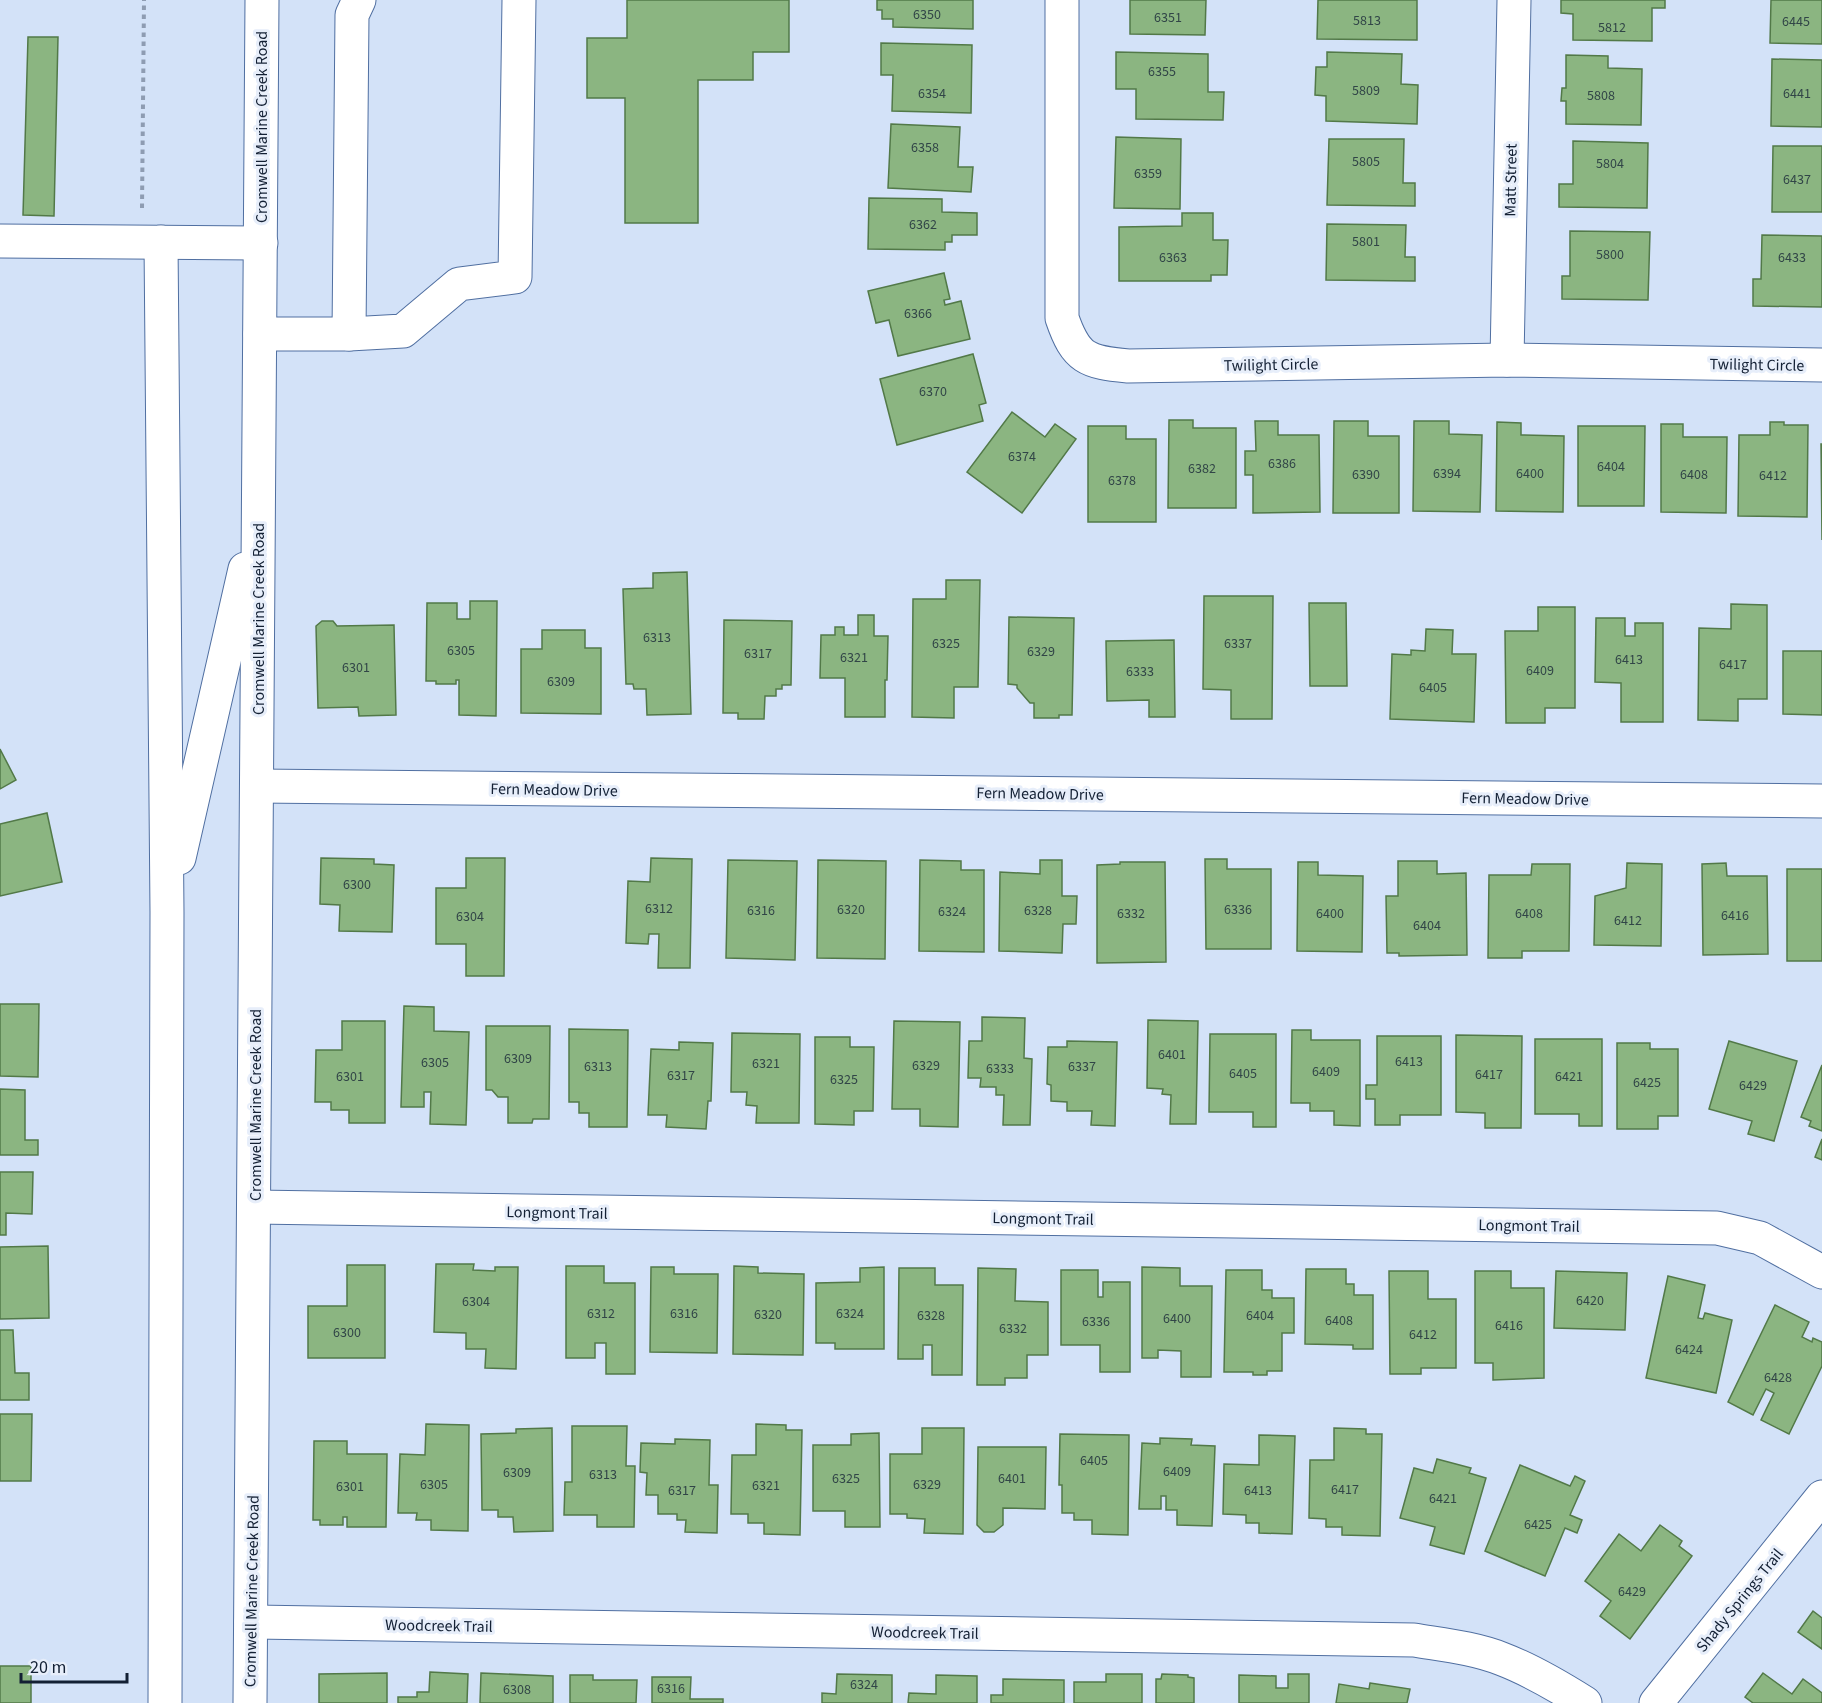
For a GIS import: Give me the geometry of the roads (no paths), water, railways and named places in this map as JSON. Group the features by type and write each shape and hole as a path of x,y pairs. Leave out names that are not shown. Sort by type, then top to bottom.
{"street":[{"name":"Cromwell Marine Creek Road","path":"250,1703 262,0"},
{"path":"349,334 352,15 359,0"},
{"path":"260,334 349,334 403,331 459,284 515,277 519,0"},
{"name":"Twilight Circle","path":"1062,0 1062,318 1068,336 1080,354 1101,363 1128,366 1507,360 1822,365"},
{"name":"Matt Street","path":"1507,360 1514,0"},
{"path":"0,241 261,243"},
{"name":"Cromwell Marine Creek Road","path":"161,242 167,912 165,1703"},
{"name":"Cromwell Marine Creek Road","path":"167,912 259,506"},
{"name":"Fern Meadow Drive","path":"257,786 1822,801"},
{"name":"Longmont Trail","path":"254,1207 1717,1228 1760,1238 1822,1272"},
{"name":"Shady Springs Trail","path":"1656,1703 1822,1497"},
{"name":"Woodcreek Trail","path":"251,1622 1414,1640 1461,1647 1501,1658 1548,1680 1585,1703"}]}
